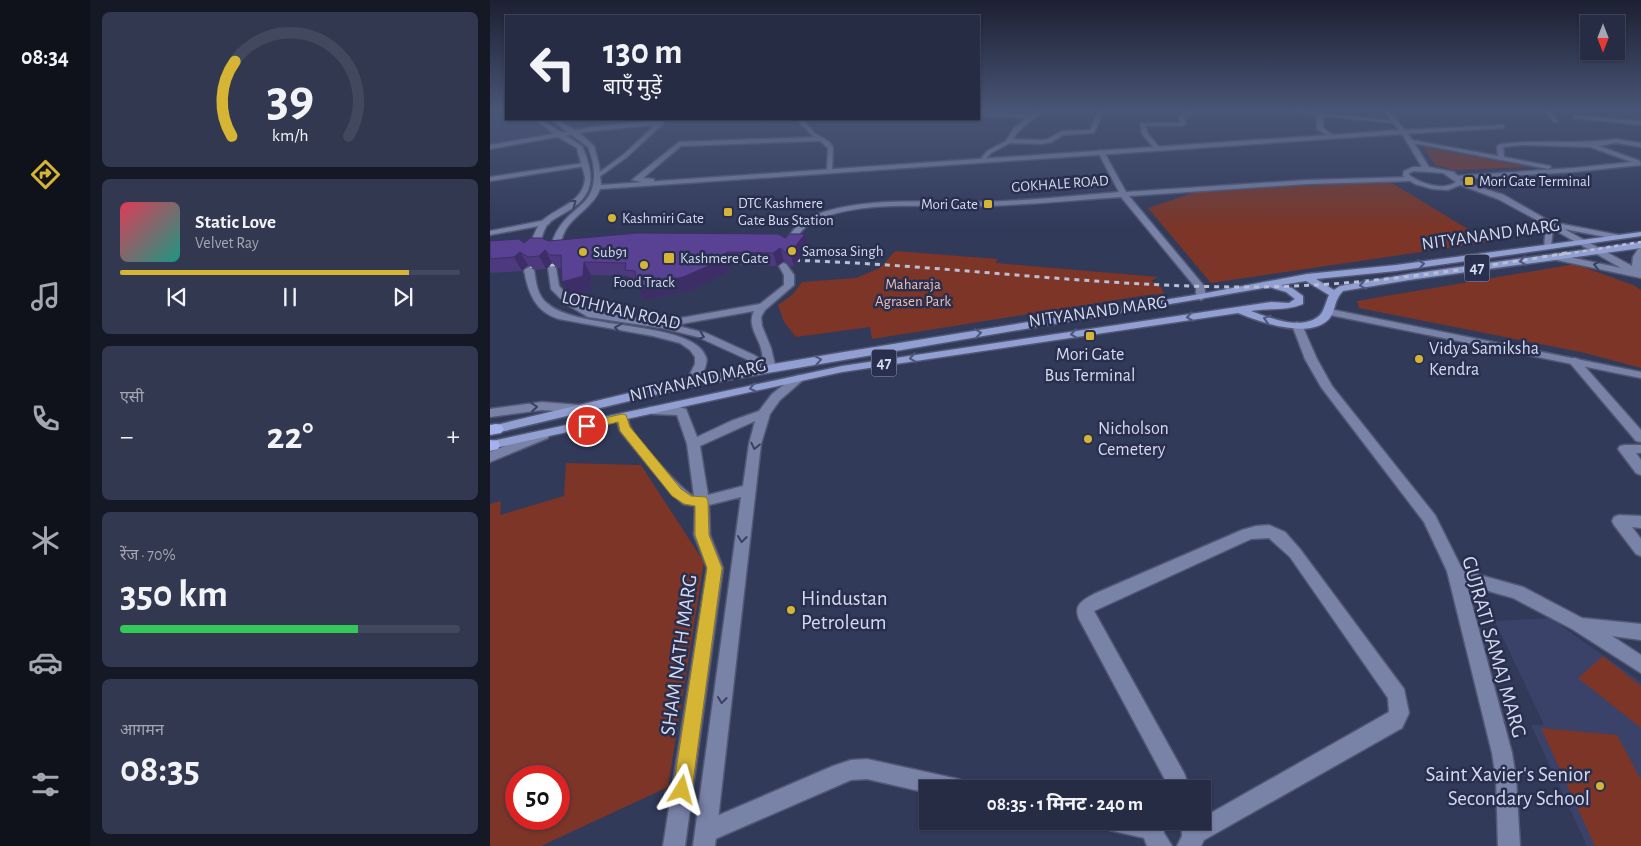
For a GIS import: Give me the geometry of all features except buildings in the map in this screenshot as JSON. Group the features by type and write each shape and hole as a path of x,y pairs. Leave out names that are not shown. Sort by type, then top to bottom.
{"main road":[{"name":"NITYANAND MARG","path":"492,441 579,409 692,382 1201,297 1307,277 1396,268 1641,234"},
{"name":"NITYANAND MARG","path":"1334,294 1340,288 1641,245"},
{"path":"1396,268 1409,277"},
{"path":"1307,277 1334,294 1329,312"},
{"path":"1238,310 1271,305 1290,306 1300,302 1300,298 1293,292 1269,285"},
{"name":"NITYANAND MARG","path":"543,435 842,369 1238,310 1274,322 1297,325 1318,322 1326,317 1329,312"}],"street":[{"path":"532,251 539,232 546,222 577,202 583,195 589,177 581,150"},
{"path":"557,248 569,218 590,201 596,192 599,176 591,150"},
{"path":"599,176 631,150"},
{"path":"651,183 652,180 636,180 671,150"},
{"path":"830,170 831,150"},
{"path":"983,160 992,150"},
{"path":"597,186 983,160 1104,155 1138,150"},
{"path":"1416,150 1426,169"},
{"path":"1459,150 1570,171"},
{"path":"1500,150 1501,158"},
{"path":"1606,150 1640,163"},
{"path":"1104,155 1123,194 1201,288 1201,297"},
{"path":"1640,163 1458,180 1452,186 1437,187 1421,184 1406,176 1408,171 1426,169 1444,172 1458,180 1492,193 1640,274"},
{"path":"490,179 584,165"},
{"name":"GOKHALE ROAD","path":"786,243 799,227 807,222 831,213 854,209 920,204 997,203 1123,194 1410,179"},
{"path":"493,231 546,222"},
{"path":"1550,224 1616,237"},
{"path":"1548,246 1550,224"},
{"path":"1640,274 1636,263 1637,256 1641,251"},
{"path":"1555,257 1640,274"},
{"path":"770,369 768,356 756,318 758,311 789,286 789,275 783,266"},
{"name":"LOTHIYAN ROAD","path":"552,268 554,287 569,302 592,315 658,325 702,335 750,357 770,369"},
{"name":"LOTHIYAN ROAD","path":"529,270 532,289 537,300 550,312 559,316 629,330 653,332 684,341 694,348 701,357 701,364 692,382"},
{"path":"658,325 764,306"},
{"path":"1329,312 1641,375"},
{"name":"GUJRATI SAMAJ MARG","path":"1297,325 1311,359 1327,387 1430,519 1455,572 1502,753 1507,797 1509,846"},
{"path":"1574,361 1641,438"},
{"path":"705,839 754,444 764,414 776,397 799,378"},
{"name":"NITYANAND MARG","path":"490,413 542,406 579,409"},
{"name":"SHAM NATH MARG","path":"648,411 675,410 682,412 694,444 702,501 702,535 715,568 674,846"},
{"path":"694,444 734,424 764,414"},
{"path":"622,418 624,428 677,492 689,501 702,501 748,490"},
{"name":"NITYANAND MARG","path":"492,441 543,435"},
{"path":"1641,449 1625,449 1641,470"},
{"path":"1641,522 1618,522 1641,550"},
{"path":"1177,780 1085,614 1086,607 1100,599 1247,534 1262,530 1271,531 1278,534 1295,553 1397,695 1399,714 1394,721 1211,825"},
{"path":"1455,572 1477,581 1507,588 1578,624 1641,665"},
{"path":"1578,624 1641,632"},
{"path":"705,839 833,776 851,770 867,769 919,780"}],"shaded area":[{"name":"Saint Xavier's Senior Secondary School","path":"1550,618 1641,682 1641,846 1587,846 1531,725 1544,725 1495,621"}],"green space":[{"path":"1426,150 1442,150 1528,167 1455,170 1435,165"},
{"path":"1392,183 1489,242 1211,283 1148,208 1199,191"},
{"name":"Maharaja Agrasen Park","path":"895,251 997,259 996,263 1158,277 1151,281 1161,287 1164,294 1147,295 872,339 870,327 796,337 784,322 778,305 792,295 802,282 856,278 880,268"},
{"path":"1575,264 1633,285 1641,290 1641,368 1585,353 1359,308 1357,301"},
{"path":"566,463 641,465 704,562 668,787 541,846 490,846 490,504 501,501 500,515 564,496"},
{"path":"1603,656 1641,686 1641,728 1578,678"},
{"path":"1541,728 1617,735 1641,780 1641,846 1595,846"}],"railway":[{"path":"1559,255 1641,242"},
{"path":"785,260 842,262 1125,283 1181,286 1280,287 1403,277 1567,253"},
{"path":"490,269 567,264"}],"place":[{"name":"Mori Gate Terminal","path":"1469,181"},
{"name":"Mori Gate","path":"988,204"},
{"name":"DTC Kashmere Gate Bus Station","path":"728,212"},
{"name":"Kashmiri Gate","path":"612,218"},
{"name":"Samosa Singh","path":"792,251"},
{"name":"Sub91","path":"583,252"},
{"name":"Kashmere Gate","path":"669,258"},
{"name":"Food Track","path":"644,265"},
{"name":"Mori Gate Bus Terminal","path":"1090,336"},
{"name":"Vidya Samiksha Kendra","path":"1419,359"},
{"name":"Nicholson Cemetery","path":"1088,439"},
{"name":"Hindustan Petroleum","path":"791,610"},
{"name":"Saint Xavier's Senior Secondary School","path":"1600,786"}],"route":[{"path":"587,426 622,418 624,428 677,492 689,501 702,501 702,535 715,568 682,790"}]}
